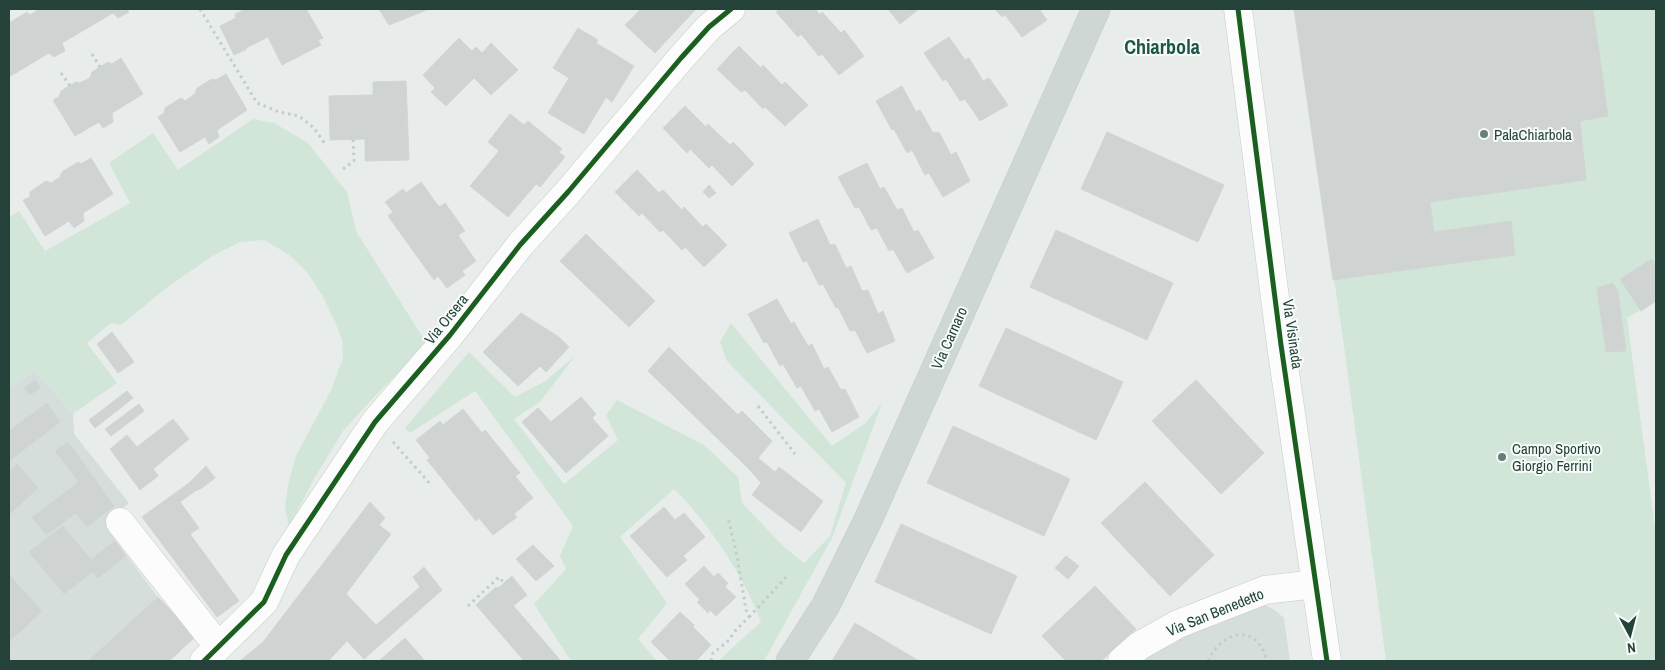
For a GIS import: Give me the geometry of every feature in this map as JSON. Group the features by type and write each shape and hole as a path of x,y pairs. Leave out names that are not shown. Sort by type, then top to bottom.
{"main road":[{"name":"Via Carnaro","path":"790,661 826,604 867,522 1096,9"}],"street":[{"name":"Via Orsera","path":"120,522 211,654 244,624 264,602 286,555 375,422 450,335 520,245 681,58 709,27 731,9"},
{"name":"Via Visinada","path":"1238,9 1281,345 1326,661"},
{"name":"Via San Benedetto","path":"1122,661 1139,646 1178,624 1265,590 1316,584"}],"path":[{"path":"200,9 256,103 279,112 299,116 314,128 325,144"},
{"path":"92,54 100,67"},
{"path":"61,73 70,86"},
{"path":"343,169 354,161 353,139"},
{"path":"758,406 795,454"},
{"path":"392,441 432,486"},
{"path":"728,517 749,617"},
{"path":"711,661 713,653 727,642 788,575"},
{"path":"468,606 499,577 504,583"},
{"path":"1208,661 1212,653 1222,642 1231,636 1242,634 1252,637 1259,642 1267,661"}],"shaded area":[{"path":"35,371 73,414 74,434 129,503 109,519 116,541 158,597 195,637 169,661 9,661 9,387"},
{"path":"1262,603 1284,618 1290,661 1135,661 1178,635"}],"green space":[{"path":"1294,9 1656,9 1656,301 1627,318 1656,535 1656,661 1386,661 1345,353"},
{"path":"253,119 274,123 308,143 347,192 356,231 427,344 343,431 313,481 289,527 285,507 288,485 296,456 331,390 343,358 342,340 322,295 307,272 288,254 264,240 240,242 211,257 165,289 121,325 111,323 87,343 117,383 73,414 35,371 9,387 9,217 19,211 45,251 130,203 109,163 153,133 178,170"},
{"path":"731,323 832,446 866,423 882,403 832,538 764,661 720,661 761,622 745,587 724,551 700,518 674,489 620,537 667,603 638,639 657,661 571,661 534,604 566,569 560,556 573,526 475,391 410,433 405,428 469,352 515,397 544,382 575,356 540,402 514,419 564,484 618,440 606,415 617,400 704,445 738,477 742,503 784,547 804,563 830,536 846,483 727,361 720,342"}],"building":[{"path":"40,9 127,9 129,12 118,18 113,13 62,43 65,51 54,57 49,53 9,77 9,23 27,12 30,15"},
{"path":"246,9 306,9 323,38 318,40 321,45 282,65 268,37 234,55 220,26 236,18 235,14"},
{"path":"379,9 429,9 389,25"},
{"path":"641,9 696,9 655,53 625,25"},
{"path":"780,9 815,9 820,15 822,12 841,33 844,30 864,56 839,75 822,54 819,56 801,34 798,37 776,12"},
{"path":"888,9 919,9 900,24"},
{"path":"995,9 1039,9 1047,20 1022,37 1005,15 1002,17"},
{"name":"PalaChiarbola","path":"1294,9 1593,9 1608,116 1580,121 1586,180 1430,202 1434,232 1511,221 1515,255 1333,280"},
{"path":"578,28 598,40 596,43 634,66 612,102 606,97 584,134 548,113 569,78 553,68"},
{"path":"949,37 965,60 969,58 983,81 989,78 1008,105 980,121 965,99 960,101 946,79 943,81 924,53"},
{"path":"459,38 472,51 476,47 482,53 491,43 518,70 491,95 474,78 446,106 431,92 435,88 423,75"},
{"path":"739,46 761,68 763,65 782,85 785,82 808,105 785,126 765,107 763,109 745,90 741,92 717,69"},
{"path":"121,58 143,94 112,113 113,122 103,128 99,122 75,136 53,100 59,97 61,91 76,82 79,83 90,78 92,72 108,62 112,64"},
{"path":"226,74 247,110 217,130 219,137 209,144 205,137 180,152 158,117 164,113 165,108 181,98 185,101 195,94 197,88 212,79 216,80"},
{"path":"406,81 409,160 365,161 365,139 330,140 329,96 373,95 373,82"},
{"path":"902,86 916,112 920,110 933,133 939,132 951,155 956,152 970,181 943,197 929,173 925,175 912,150 907,153 876,101"},
{"path":"685,106 706,127 708,124 730,145 733,142 754,164 732,186 712,165 709,168 690,149 687,153 663,128"},
{"path":"510,114 524,125 528,121 562,149 559,152 565,157 540,187 536,184 508,217 470,186 499,151 488,142"},
{"path":"1107,132 1224,185 1198,242 1081,189"},
{"path":"91,158 113,194 83,213 84,221 74,228 69,221 45,236 23,200 30,197 30,192 46,181 51,183 60,177 62,172 78,162 81,164"},
{"path":"867,163 880,189 884,187 897,210 902,208 914,232 918,230 934,258 907,273 893,249 889,251 877,228 871,230 859,207 855,208 838,177"},
{"path":"637,170 659,193 663,190 682,210 684,207 703,227 706,224 727,245 704,267 685,247 682,250 663,230 660,232 642,213 639,216 615,192"},
{"path":"421,182 439,207 445,203 465,231 458,235 476,261 462,271 465,275 447,288 438,276 434,280 388,216 393,212 385,202 403,189 406,193"},
{"path":"709,185 716,193 709,198 703,192"},
{"path":"818,219 830,245 835,244 846,268 851,266 862,291 868,290 878,314 883,311 895,341 867,353 855,330 850,331 838,307 836,308 823,284 819,285 807,261 803,262 789,233"},
{"path":"1056,230 1173,283 1147,340 1030,287"},
{"path":"586,234 655,301 629,327 560,261"},
{"path":"1652,259 1656,266 1656,301 1641,311 1620,279"},
{"path":"1613,283 1618,292 1626,351 1606,352 1597,288"},
{"path":"777,299 791,324 794,322 808,346 812,344 824,369 828,367 841,390 845,389 859,417 832,432 819,409 815,411 801,386 797,388 783,364 780,366 767,342 764,343 748,314"},
{"path":"521,313 559,337 569,347 546,372 540,366 518,386 483,352"},
{"path":"1006,328 1123,382 1096,440 979,386"},
{"path":"112,332 134,362 118,373 97,344"},
{"path":"669,347 738,415 742,411 772,441 758,458 775,472 779,467 823,501 801,532 752,495 761,483 648,371"},
{"path":"35,380 40,388 30,395 24,388"},
{"path":"1196,380 1264,453 1221,494 1152,421"},
{"path":"127,391 133,398 95,428 89,420"},
{"path":"581,397 596,414 592,418 608,436 566,473 522,422 538,408 551,422"},
{"path":"47,403 60,422 9,461 9,431"},
{"path":"139,404 144,411 111,436 105,429"},
{"path":"463,409 482,433 485,430 520,473 515,476 533,498 514,514 517,517 493,535 479,518 476,521 427,460 430,458 416,440 440,421 443,425"},
{"path":"173,419 189,439 153,469 158,476 140,490 110,449 127,435 137,447"},
{"path":"953,426 1070,479 1044,536 927,483"},
{"path":"68,442 114,506 87,527 76,513 46,535 32,517 79,482 55,451"},
{"path":"17,464 38,488 9,515 9,471"},
{"path":"206,466 215,478 195,491 189,483"},
{"path":"1145,482 1214,555 1170,596 1101,523"},
{"path":"189,483 195,491 180,502 199,528 190,534 239,601 217,617 142,517"},
{"path":"370,502 385,518 379,525 391,534 346,594 376,625 420,587 413,577 424,567 442,590 364,659 347,641 328,661 242,661 263,642"},
{"path":"664,507 675,520 684,513 705,537 683,556 687,560 667,577 630,536"},
{"path":"901,524 1017,576 991,634 875,582"},
{"path":"63,526 91,560 115,541 126,556 98,578 92,572 64,594 29,552"},
{"path":"533,545 554,566 536,581 516,559"},
{"path":"1066,556 1079,566 1068,579 1055,568"},
{"path":"704,566 714,577 718,573 728,583 725,587 736,597 716,616 710,610 708,613 697,602 700,600 685,584"},
{"path":"9,575 42,611 9,642"},
{"path":"512,576 527,595 513,606 498,588"},
{"path":"1095,586 1136,629 1101,661 1066,661 1042,636"},
{"path":"496,587 561,661 524,661 476,605"},
{"path":"158,597 195,637 169,661 88,661"},
{"path":"680,612 711,645 696,661 670,661 651,642"},
{"path":"855,623 919,661 832,661"},
{"path":"405,638 425,661 379,661"}],"cycle path":[{"path":"204,661 264,602 286,555 375,422 450,335 520,245 568,192 681,58 709,27 731,9"},
{"path":"1238,9 1281,345 1327,661"}],"place":[{"name":"PalaChiarbola","path":"1484,134"},
{"name":"Campo Sportivo Giorgio Ferrini","path":"1502,457"}],"district":[{"name":"Chiarbola","path":"1162,46"}]}
